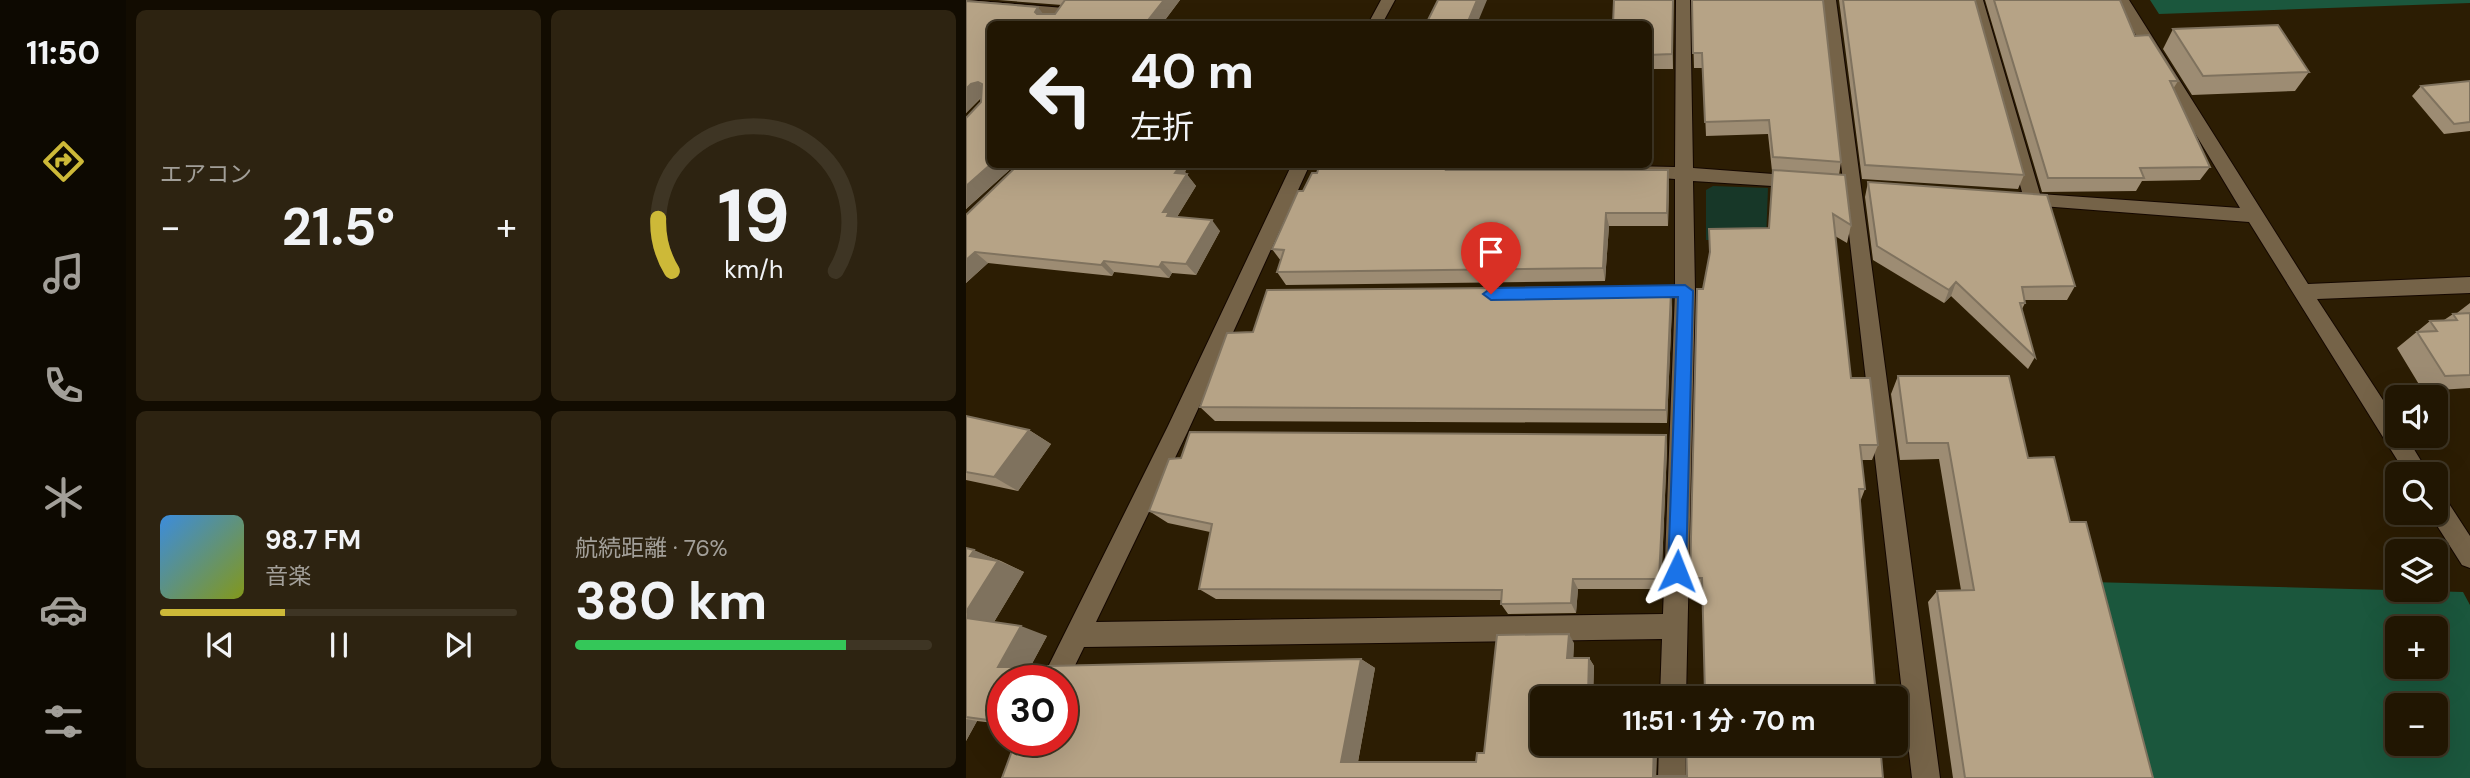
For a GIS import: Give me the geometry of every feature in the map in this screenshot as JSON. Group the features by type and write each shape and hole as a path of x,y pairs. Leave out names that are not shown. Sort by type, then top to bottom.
{"street":[{"path":"1377,21 1388,0"},
{"path":"1673,686 1681,436 1679,291 1686,174 1683,0"},
{"path":"1829,0 1845,185 1926,778"},
{"path":"1976,0 2033,199"},
{"path":"2122,0 2254,216 2410,462"},
{"path":"966,5 1064,13 1057,21"},
{"path":"1062,665 1176,433 1247,296 1299,168"},
{"path":"1601,168 1845,185"},
{"path":"2005,197 2254,216"},
{"path":"2304,292 2470,285"},
{"path":"1176,433 1203,433"},
{"path":"1654,436 1681,436"},
{"path":"2448,522 2470,557"},
{"path":"1078,635 1675,626"},
{"path":"1672,756 1672,778"}],"green space":[{"path":"2150,0 2470,0 2470,3 2159,14"},
{"path":"1713,186 1768,188 1766,241 1706,240 1706,190"},
{"path":"2091,582 2385,590 2385,602 2448,602 2448,592 2463,592 2470,605 2470,778 2142,778"}],"building":[{"path":"1065,0 1164,0 1147,21 987,21 987,168 966,186 966,118 981,102 982,84 971,84 966,89 966,1 1038,7 1035,12 1037,14 1055,14"},
{"path":"1438,0 1477,0 1468,21 1428,21"},
{"path":"1614,0 1673,0 1672,54 1652,55 1652,21 1613,21"},
{"path":"1692,0 1823,0 1841,162 1773,157 1769,120 1705,122 1702,53 1693,53"},
{"path":"1843,0 1975,0 2024,175 1865,165"},
{"path":"1994,0 2120,0 2135,36 2149,35 2178,81 2170,81 2210,167 2140,168 2144,178 2048,178"},
{"path":"2278,25 2309,72 2203,76 2173,29"},
{"path":"2470,81 2470,122 2454,124 2421,86"},
{"path":"1015,168 1179,168 1175,173 1187,174 1163,212 1169,212 1167,216 1212,220 1186,264 1162,262 1159,267 1104,261 1101,265 975,252 966,260 966,215"},
{"path":"1319,168 1668,170 1667,213 1606,213 1603,268 1277,272 1284,250 1272,249 1298,191 1303,191 1312,173 1317,173"},
{"path":"1773,170 1845,175 1851,225 1833,214 1851,378 1870,378 1878,445 1860,445 1865,489 1859,489 1875,686 1705,686 1702,578 1690,578 1697,289 1703,289 1710,252 1709,229 1769,228"},
{"path":"1868,182 2047,195 2075,286 2022,287 2025,303 2020,303 2035,357 1956,282 1949,290 1877,246"},
{"path":"1600,287 1600,292 1671,291 1666,410 1200,407 1227,333 1253,332 1267,290"},
{"path":"2470,313 2470,375 2445,376 2417,332 2437,331 2430,321 2457,320 2453,314"},
{"path":"1898,376 2009,376 2028,458 2054,457 2070,522 2086,522 2153,778 1965,778 1937,591 1974,590 1948,443 1907,443"},
{"path":"966,416 1029,430 994,477 966,472"},
{"path":"1190,432 1666,435 1659,579 1573,579 1571,603 1501,604 1502,590 1199,589 1212,524 1149,511 1169,459 1181,458"},
{"path":"966,548 974,550 970,556 998,561 966,612"},
{"path":"966,618 1021,626 999,665 987,665 987,720 966,717"},
{"path":"1569,634 1567,658 1589,658 1588,686 1530,686 1530,756 1654,756 1653,776 1687,776 1686,756 1881,756 1883,778 1002,778 1010,756 1078,756 1078,665 1361,659 1341,762 1476,762 1477,753 1484,753 1497,635"}],"route":[{"path":"1491,294 1685,291 1677,571"}]}
